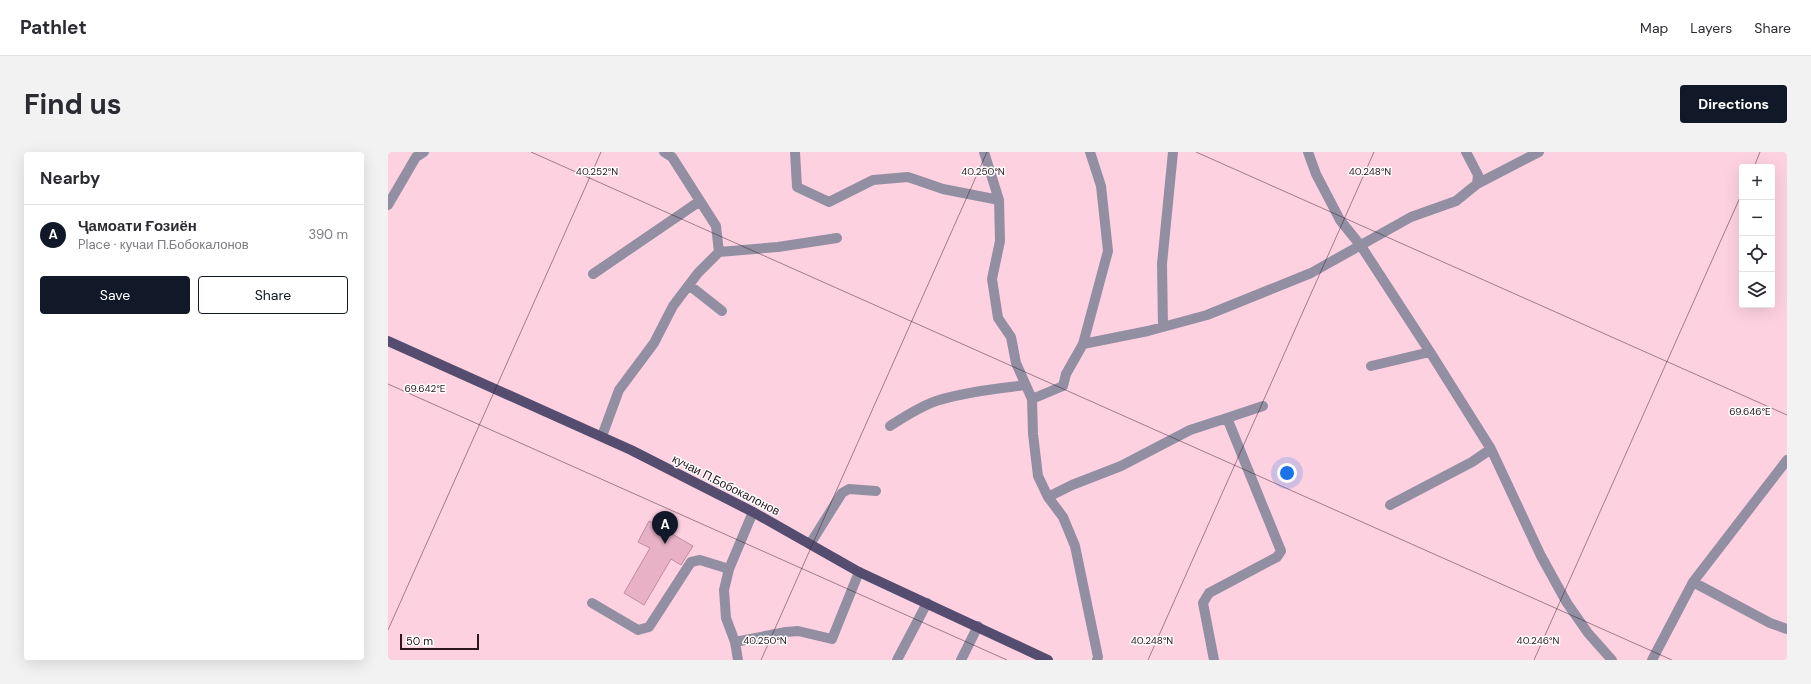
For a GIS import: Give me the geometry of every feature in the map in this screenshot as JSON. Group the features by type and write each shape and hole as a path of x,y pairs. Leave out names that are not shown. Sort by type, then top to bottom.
{"main road":[{"name":"кучаи П.Бобокалонов","path":"388,341 602,436 753,512 859,572 978,626 1035,657 1048,660"}],"street":[{"path":"388,205 416,157 424,152"},
{"path":"664,152 672,157 716,226 719,252"},
{"path":"795,152 797,187 829,202 873,180 908,177 943,189 999,200"},
{"path":"984,152 999,200 1000,241 992,279 998,318 1011,337 1016,363 1032,399 1032,434 1038,476 1048,498 1063,517 1075,546 1098,657 1097,660"},
{"path":"1032,399 1063,386 1066,374 1083,344 1108,251 1101,186 1090,152"},
{"path":"1163,327 1162,264 1174,152"},
{"path":"1308,152 1316,174 1340,220 1360,246 1430,352 1491,449 1541,556 1567,603 1588,633 1612,660"},
{"path":"1466,152 1478,175 1478,184"},
{"path":"1083,344 1163,327 1207,315 1311,273 1410,217 1456,201 1478,184 1540,152"},
{"path":"593,274 700,201"},
{"path":"602,436 618,390 654,343 673,306 698,273 719,252 778,247 837,238"},
{"path":"689,285 722,311"},
{"path":"1371,366 1430,352"},
{"path":"890,426 912,412 936,401 979,391 1026,385"},
{"path":"1048,498 1072,485 1121,466 1190,430 1263,406"},
{"path":"1214,660 1203,603 1209,593 1277,557 1281,551 1227,418"},
{"path":"1390,505 1472,462 1491,449"},
{"path":"1652,660 1693,582 1787,460"},
{"path":"810,544 842,492 849,489 876,491"},
{"path":"738,660 735,642 726,618 724,590 729,569 753,512"},
{"path":"592,603 638,630 649,627 691,562 700,560 729,569"},
{"path":"735,642 798,631 832,639 859,572"},
{"path":"1693,582 1770,623 1787,629"},
{"path":"897,660 927,603"},
{"path":"961,660 978,626"}],"building":[{"path":"649,521 693,546 681,565 671,559 644,605 624,593 650,548 638,542"}],"place":[{"name":"Ҷамоати Ғозиён","path":"665,544"}]}
